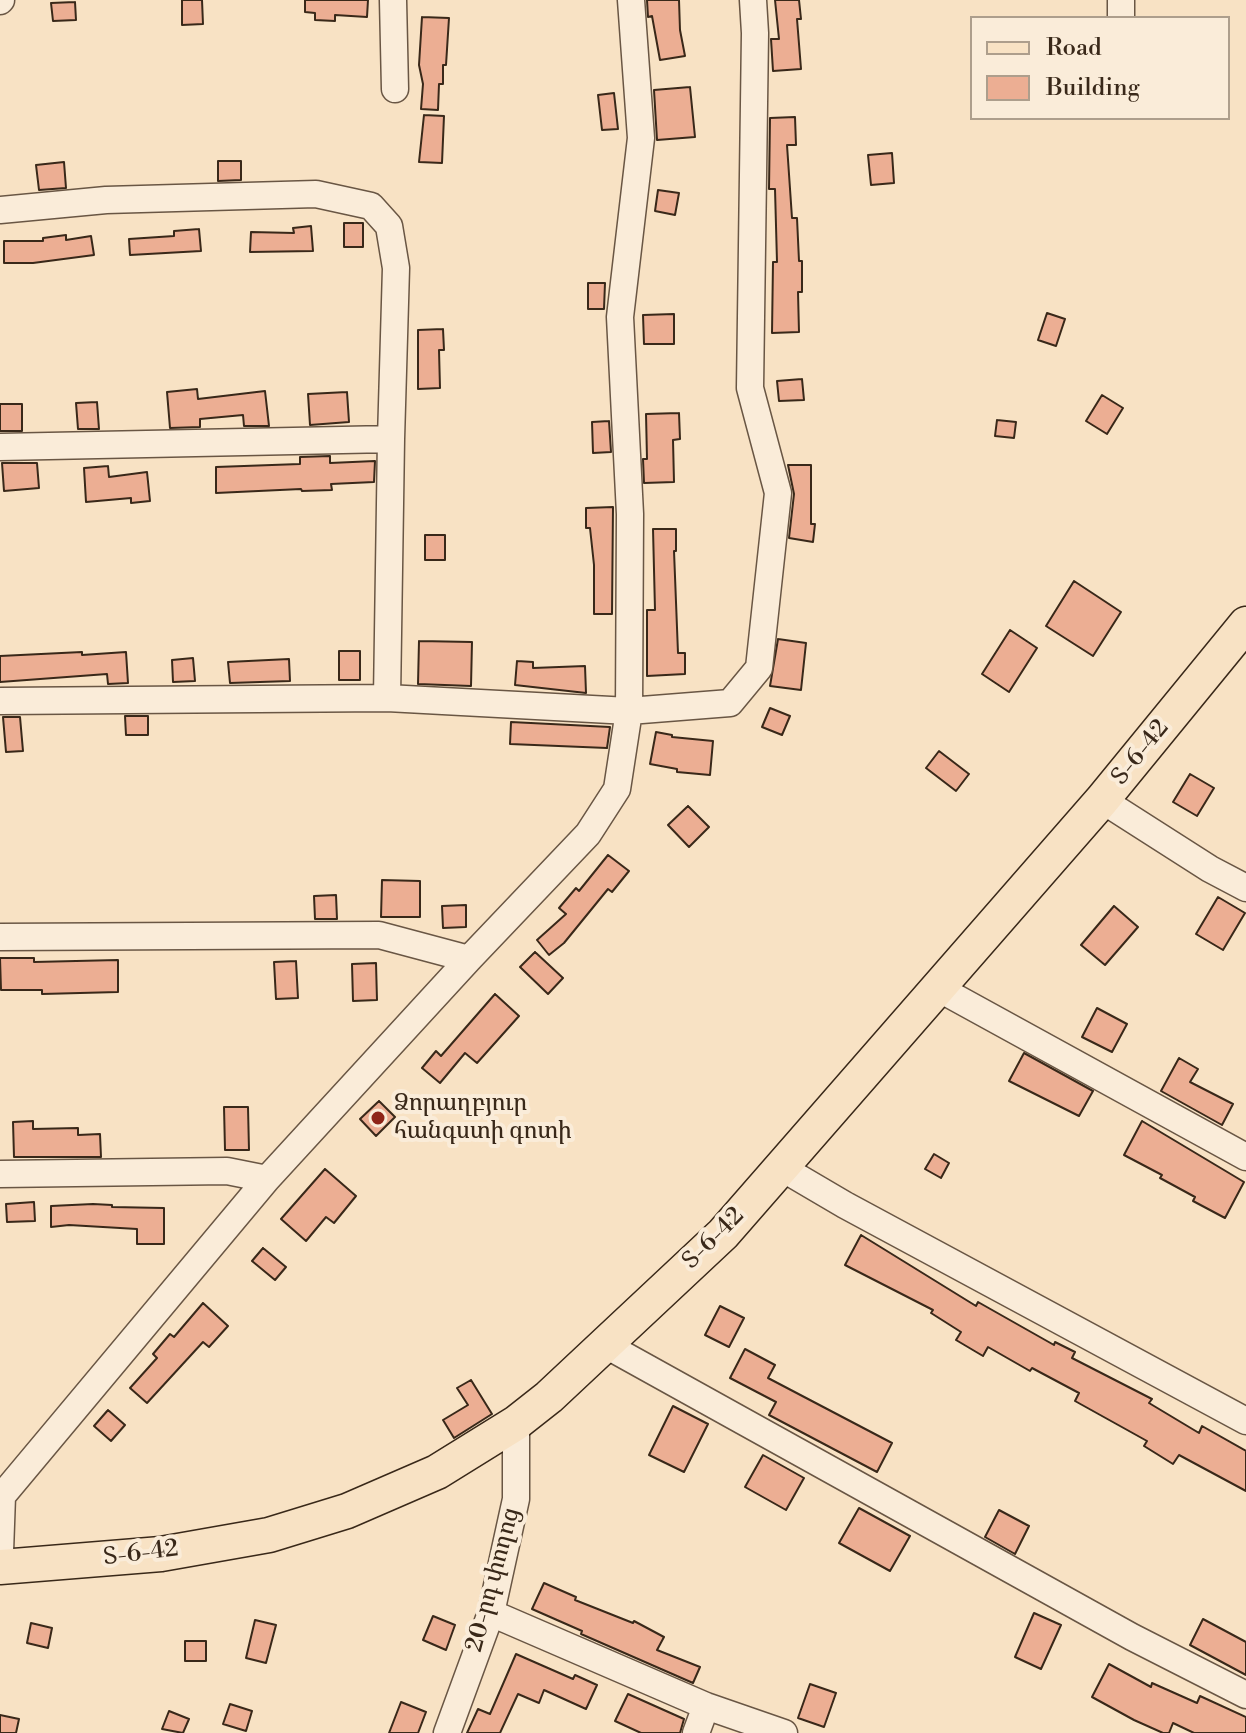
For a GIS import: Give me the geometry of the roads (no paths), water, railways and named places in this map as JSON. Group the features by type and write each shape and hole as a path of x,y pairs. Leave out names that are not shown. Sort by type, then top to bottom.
{"main road":[{"name":"Տ-6-42","path":"0,1567 161,1554 269,1535 347,1511 437,1472 516,1423 549,1397 723,1234 1102,800 1246,624"}],"street":[{"path":"393,0 395,89"},
{"path":"0,1552 1,1495 267,1179 588,834 617,789 629,711 630,514 620,317 641,138 631,0"},
{"path":"0,701 387,698 629,711 730,703 759,668 778,493 750,388 753,0"},
{"path":"0,210 106,200 316,194 371,206 389,226 396,268 387,698"},
{"path":"0,447 391,439"},
{"path":"1102,800 1210,869 1246,888"},
{"path":"0,937 379,935 469,959"},
{"path":"938,988 1246,1157"},
{"path":"782,1168 1246,1421"},
{"path":"0,1174 227,1171 267,1179"},
{"path":"604,1344 1132,1637 1246,1695"},
{"name":"20-րդ փողոց","path":"447,1733 491,1613 516,1499 516,1423"},
{"path":"491,1613 706,1706 784,1733"},
{"path":"696,1733 706,1706"}],"place":[{"name":"Ձորաղբյուր հանգստի գոտի","path":"378,1118"}]}
